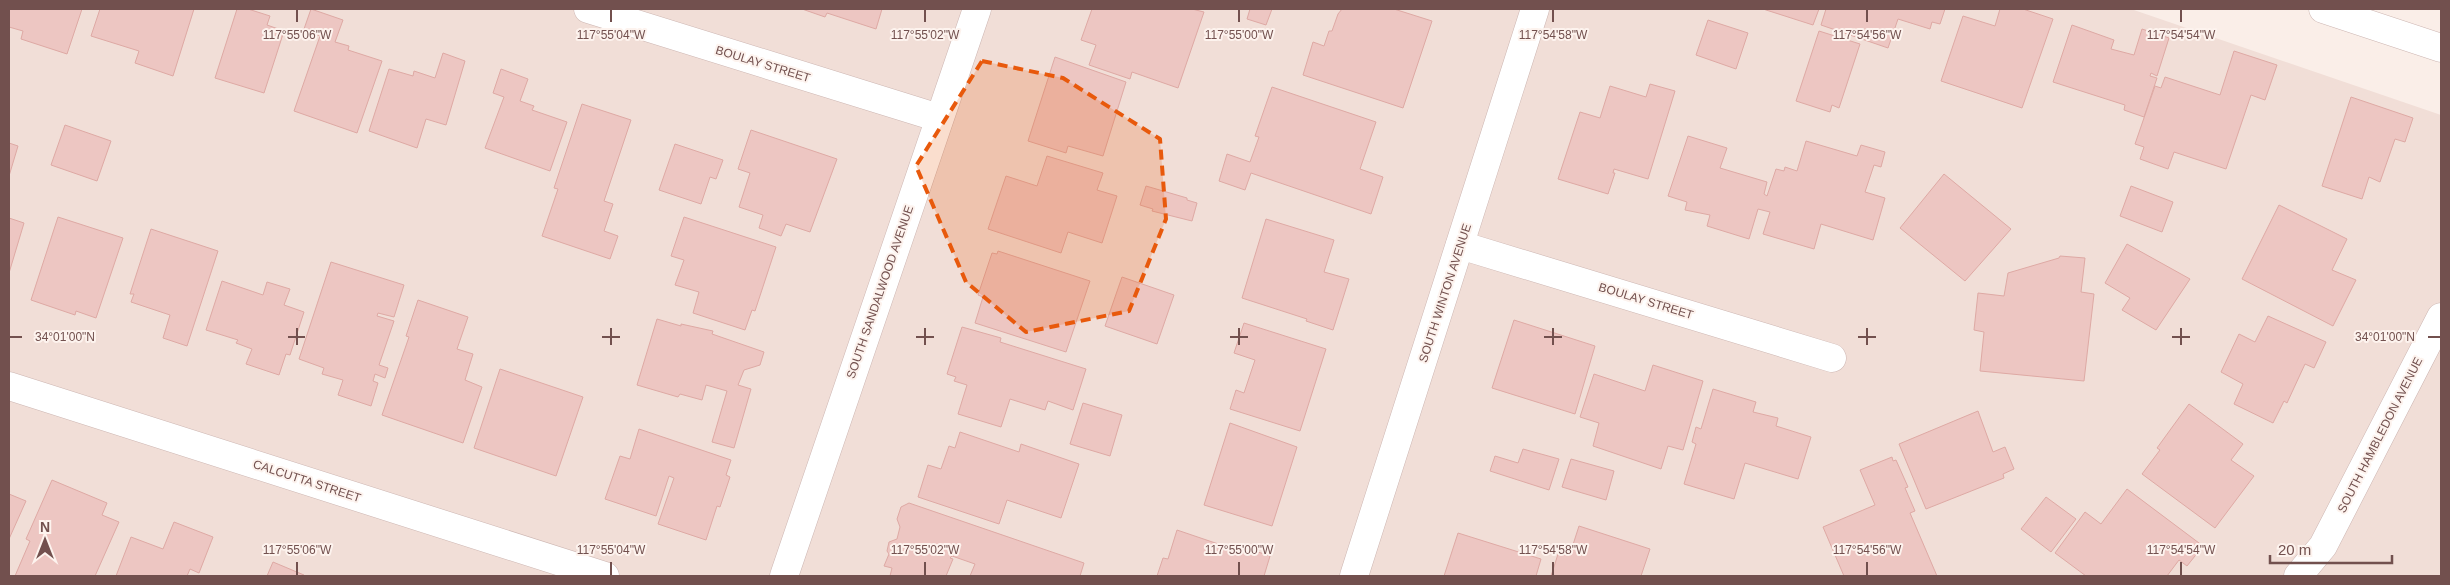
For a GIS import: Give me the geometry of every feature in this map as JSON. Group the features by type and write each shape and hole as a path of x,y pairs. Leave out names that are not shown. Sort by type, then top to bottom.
{"street":[{"name":"BOULAY STREET","path":"588,9 938,118"},
{"name":"SOUTH SANDALWOOD AVENUE","path":"784,576 938,118 977,9"},
{"name":"SOUTH WINTON AVENUE","path":"1354,576 1535,9"},
{"path":"2323,9 2441,48"},
{"name":"BOULAY STREET","path":"1460,245 1832,358"},
{"name":"SOUTH HAMBLEDON AVENUE","path":"2298,576 2322,546 2441,317"},
{"name":"CALCUTTA STREET","path":"9,386 605,576"}],"highlighted area":[{"path":"982,61 1063,78 1160,139 1166,219 1129,311 1026,332 966,282 916,166"}],"shaded area":[{"path":"9,9 2131,9 2441,115 2441,576 9,576"}],"building":[{"path":"9,9 82,9 67,54 21,39 23,31 9,27"},
{"path":"100,9 194,9 173,76 135,63 139,51 91,36"},
{"path":"237,9 248,9 270,16 267,25 284,31 264,93 215,78"},
{"path":"311,9 343,20 335,42 349,46 348,50 382,61 357,133 294,111 320,36 304,29"},
{"path":"802,9 882,9 876,29 827,13 825,17"},
{"path":"1092,9 1192,9 1204,12 1178,88 1132,72 1130,79 1089,65 1096,45 1081,40"},
{"path":"1250,9 1272,9 1266,25 1247,19"},
{"path":"1342,9 1394,9 1432,21 1403,108 1303,75 1313,42 1324,46 1329,31 1332,31 1338,14"},
{"path":"1763,9 1819,9 1813,25"},
{"path":"1826,9 1945,9 1940,24 1932,22 1930,29 1898,19 1888,48 1821,25"},
{"path":"2000,9 2023,9 2053,19 2022,108 1941,81 1963,16 1995,26"},
{"path":"1708,20 1748,33 1736,69 1696,55"},
{"path":"2072,25 2114,40 2111,49 2134,55 2142,29 2169,38 2157,76 2151,73 2150,76 2157,78 2144,117 2124,110 2125,105 2053,82"},
{"path":"1819,31 1860,44 1839,108 1832,105 1830,112 1796,101"},
{"path":"2234,51 2277,65 2265,100 2251,95 2226,169 2174,152 2168,169 2140,159 2144,147 2135,144 2155,86 2161,88 2165,77 2220,95"},
{"path":"443,53 465,61 446,125 426,119 417,148 369,131 389,69 413,76 414,71 435,78"},
{"path":"1055,57 1126,82 1103,156 1068,146 1066,153 1028,141"},
{"path":"501,69 528,79 520,101 534,106 532,110 567,122 550,171 485,148 504,97 493,93"},
{"path":"1650,84 1675,91 1648,179 1614,169 1613,173 1615,173 1608,194 1558,179 1580,112 1600,118 1610,86 1646,97"},
{"path":"1272,87 1376,122 1360,169 1383,177 1371,214 1251,173 1245,190 1219,181 1227,154 1250,162 1259,137 1255,136"},
{"path":"2351,97 2413,118 2405,142 2395,139 2380,182 2369,177 2362,199 2322,186"},
{"path":"582,104 631,120 604,201 613,204 604,231 618,236 610,259 542,236 558,189 554,188"},
{"path":"65,125 111,141 97,181 51,165"},
{"path":"751,130 837,159 810,232 786,224 781,236 759,228 763,215 739,207 750,173 738,169"},
{"path":"1688,136 1727,148 1720,168 1767,182 1764,194 1767,196 1776,169 1784,171 1785,167 1797,171 1806,141 1857,156 1861,145 1885,152 1881,167 1874,165 1865,192 1885,198 1873,240 1821,224 1814,249 1763,234 1770,212 1758,209 1749,239 1707,226 1710,215 1685,210 1687,202 1668,196"},
{"path":"9,143 18,146 9,176"},
{"path":"675,144 723,160 716,179 710,177 701,204 659,190"},
{"path":"1047,156 1103,173 1097,190 1117,196 1102,243 1068,232 1061,253 988,229 1006,176 1037,186"},
{"path":"1944,174 2011,229 1965,281 1900,228"},
{"path":"1146,186 1187,198 1187,200 1197,203 1192,221 1152,211 1153,209 1140,205"},
{"path":"2131,186 2173,202 2162,232 2120,216"},
{"path":"2279,205 2347,239 2332,270 2356,280 2333,326 2242,279"},
{"path":"58,217 123,238 96,318 76,311 75,315 31,300"},
{"path":"684,217 776,247 755,311 752,310 745,330 693,313 699,292 675,285 684,260 671,256"},
{"path":"9,218 24,223 9,273"},
{"path":"1266,219 1334,240 1324,272 1349,279 1333,330 1306,321 1307,319 1242,298"},
{"path":"151,229 218,251 187,346 163,338 170,315 131,302 134,294 130,294"},
{"path":"2127,244 2190,279 2156,330 2122,310 2130,298 2105,283"},
{"path":"998,251 1090,281 1066,352 975,323 983,297 978,295 992,253 997,254"},
{"path":"2060,256 2085,258 2081,292 2094,294 2084,381 1980,371 1984,332 1974,330 1978,293 2004,296 2008,273 2059,258"},
{"path":"331,262 404,285 394,317 378,313 377,316 394,321 379,365 388,368 385,378 375,374 373,381 378,383 371,406 338,395 343,380 322,374 324,368 299,359"},
{"path":"1122,277 1174,295 1157,344 1105,326"},
{"path":"222,281 263,295 267,282 290,289 284,305 304,312 290,355 286,354 279,375 246,364 252,349 236,343 238,340 206,330"},
{"path":"418,300 468,317 457,349 473,354 465,380 482,387 463,443 382,415 409,337 406,336"},
{"path":"2268,316 2326,342 2314,368 2305,364 2287,403 2284,401 2273,423 2234,404 2243,384 2221,372 2239,334 2255,342"},
{"path":"657,319 681,326 681,324 713,331 712,334 764,352 760,365 744,370 738,385 751,389 734,448 712,442 727,391 706,385 702,400 680,394 678,397 637,385"},
{"path":"1514,320 1595,346 1575,414 1492,388"},
{"path":"1244,323 1326,349 1300,431 1230,409 1236,390 1244,393 1255,360 1234,353"},
{"path":"962,327 1001,338 1000,342 1086,369 1073,410 1048,401 1045,410 1010,399 1001,427 958,414 967,385 954,381 956,377 947,374"},
{"path":"1653,365 1703,381 1683,450 1668,446 1661,469 1593,446 1599,423 1580,417 1594,374 1645,391"},
{"path":"500,369 583,397 556,476 474,448"},
{"path":"1713,389 1756,402 1753,412 1778,418 1776,426 1811,437 1798,479 1745,463 1734,499 1684,484 1696,444 1692,442 1696,427 1701,429"},
{"path":"1083,403 1122,415 1110,456 1070,444"},
{"path":"2189,404 2243,444 2231,460 2254,476 2215,528 2142,474 2160,450 2157,448"},
{"path":"1978,411 1993,452 2005,447 2014,469 2003,474 2004,478 1926,509 1899,444"},
{"path":"1230,423 1297,447 1272,526 1204,505"},
{"path":"639,429 731,460 726,475 730,477 720,507 717,506 706,540 658,524 674,478 669,476 656,516 605,499 620,456 630,459"},
{"path":"960,432 1019,452 1021,444 1079,464 1061,518 1007,500 999,524 918,497 928,465 941,469 949,446 955,448"},
{"path":"1523,449 1559,459 1549,490 1490,471 1495,456 1518,463"},
{"path":"1892,457 1893,461 1896,460 1908,487 1905,488 1915,511 1910,513 1937,576 1844,576 1823,527 1875,505 1860,470"},
{"path":"1571,459 1614,471 1606,500 1562,487"},
{"path":"52,480 107,503 102,515 119,522 95,576 15,576 30,541 26,539"},
{"path":"2127,489 2203,546 2187,566 2179,560 2167,576 2086,576 2055,553 2085,512 2101,524"},
{"path":"9,494 26,501 9,539"},
{"path":"2046,497 2076,519 2051,552 2021,529"},
{"path":"909,503 1084,563 1080,576 970,576 975,564 952,556 950,558 953,559 946,576 890,576 892,568 884,566 889,554 887,551 889,542 897,539 900,527 897,519 901,507"},
{"path":"174,522 213,537 199,573 190,569 187,576 116,576 131,537 163,549"},
{"path":"1579,526 1650,549 1641,576 1551,576 1559,551 1570,554"},
{"path":"1177,530 1233,549 1234,544 1270,556 1264,576 1157,576 1163,558 1168,559"},
{"path":"1458,533 1541,559 1536,576 1444,576"},
{"path":"273,562 304,575 304,576 267,576"}]}
